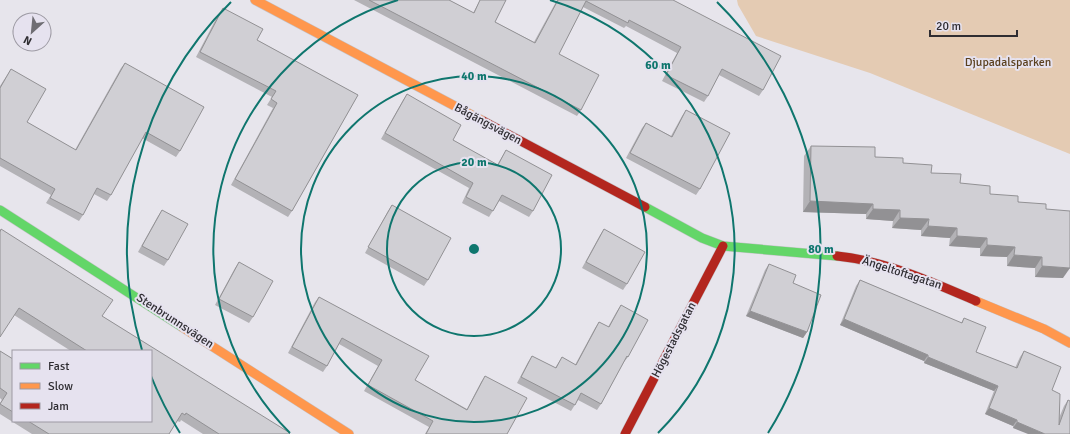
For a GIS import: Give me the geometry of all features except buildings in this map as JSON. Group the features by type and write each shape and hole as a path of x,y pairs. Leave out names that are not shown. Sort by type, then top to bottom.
{"street":[{"name":"Bågängsvägen","path":"255,0 702,238 722,246"},
{"name":"Stenbrunnsvägen","path":"0,210 349,434"},
{"name":"Ängeltoftagatan","path":"722,246 857,258 919,277 1044,329 1070,343"},
{"name":"Högestadsgatan","path":"625,434 722,246"}],"green space":[{"name":"Djupadalsparken","path":"737,0 1070,0 1070,154 870,73 756,36 738,5"}],"traffic: fast":[{"path":"645,207 702,238 723,246 837,256"},
{"path":"0,210 182,327"}],"traffic: slow":[{"path":"255,0 483,121"},
{"path":"976,301 1044,329 1070,343"},
{"path":"182,327 349,434"}],"traffic: jam":[{"path":"483,121 645,207"},
{"path":"625,434 723,246"},
{"path":"837,256 873,262 891,267 976,301"}]}
